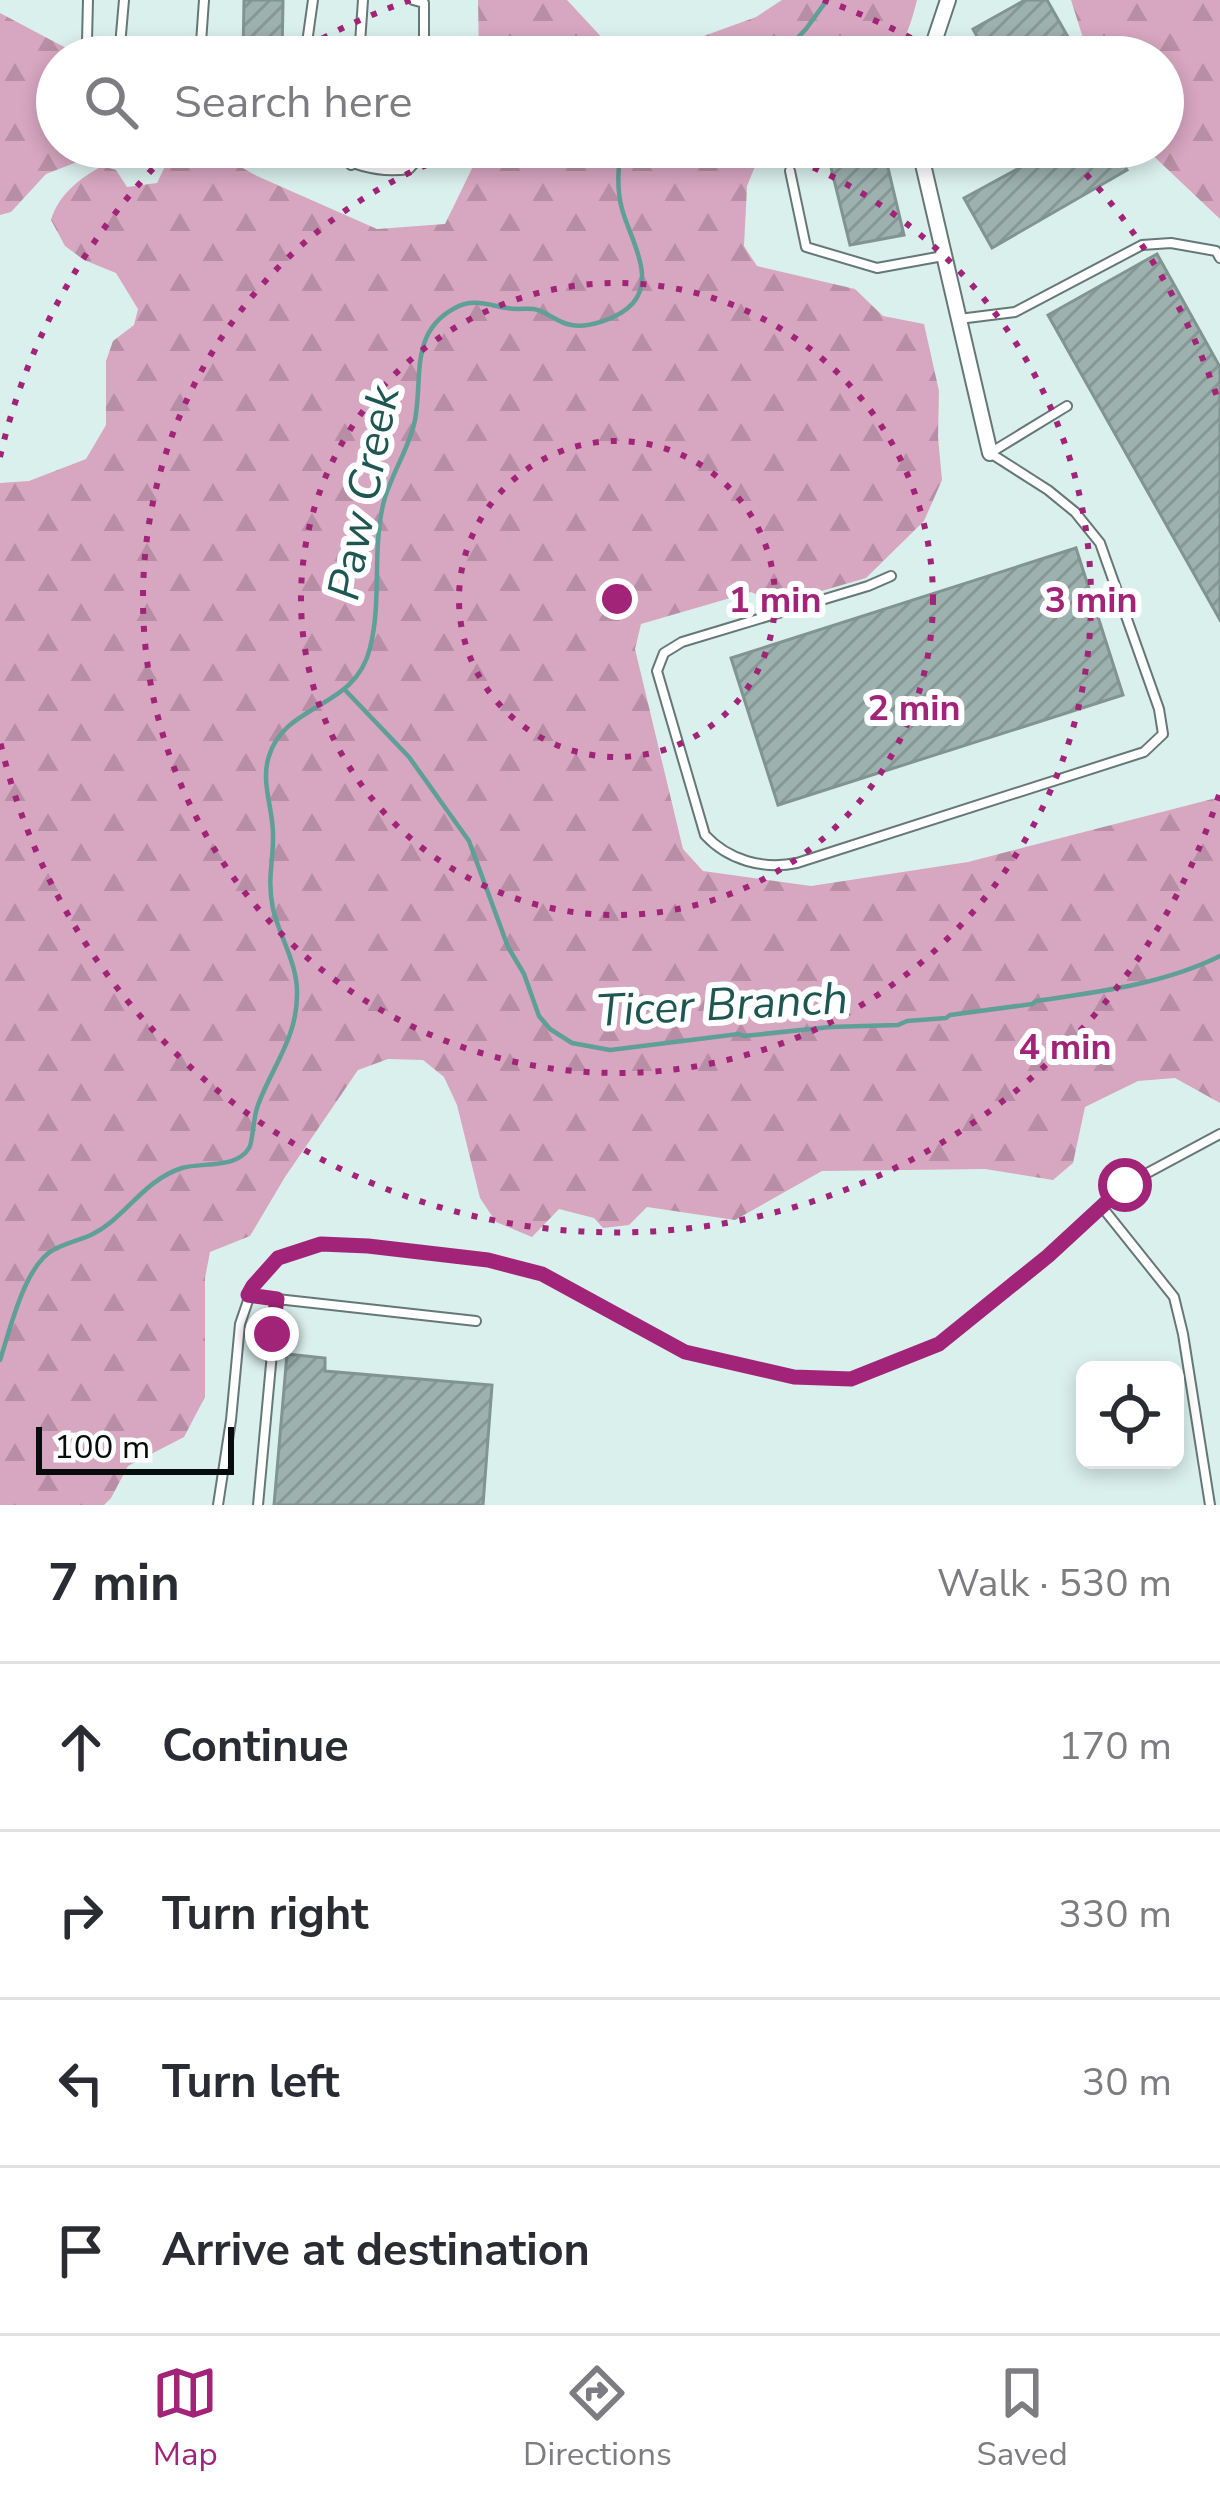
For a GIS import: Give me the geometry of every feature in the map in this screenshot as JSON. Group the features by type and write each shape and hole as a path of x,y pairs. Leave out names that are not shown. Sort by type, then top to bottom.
{"street":[{"path":"936,36 948,0"},
{"path":"925,168 990,453"}],"lane":[{"path":"87,36 88,0"},
{"path":"121,36 124,0"},
{"path":"201,36 204,0"},
{"path":"308,36 313,0"},
{"path":"361,36 364,0"},
{"path":"413,0 424,3 424,36"},
{"path":"367,168 389,172 410,168"},
{"path":"790,171 806,247 877,268 944,255"},
{"path":"959,319 1016,312 1142,245 1171,243 1216,251 1220,258"},
{"path":"891,576 682,641 664,653 656,670 704,835 718,850 746,862 797,863 1144,752 1163,734 1159,710 1100,543 1075,512 990,453 1067,406"},
{"path":"218,1505 240,1324 253,1286 278,1258 321,1244 488,1260 542,1274 685,1352 794,1377 851,1379 939,1344 1048,1256 1125,1185 1220,1134"},
{"path":"1102,1207 1174,1297 1210,1505"},
{"path":"248,1295 476,1322"},
{"path":"258,1505 277,1299"}],"green space":[{"path":"478,0 567,0 600,36 479,36"},
{"path":"782,0 917,0 904,36 704,36 756,17"},
{"path":"1071,0 1220,0 1220,219 1166,168 1184,168 1184,36 1082,36"},
{"path":"0,13 43,36 36,36 36,168 62,168 46,174 11,212 0,215"},
{"path":"99,168 116,170 127,187 157,183 164,168 243,168 377,229 445,224 472,168 754,168 747,186 744,246 757,266 855,289 883,316 924,324 939,391 942,480 924,521 866,578 777,604 751,592 641,624 635,649 683,849 703,871 811,886 968,862 1220,797 1220,1103 1175,1078 1138,1081 1085,1107 1073,1163 1053,1180 985,1169 822,1171 735,1220 647,1207 629,1225 603,1228 594,1218 559,1209 532,1237 496,1222 480,1198 457,1105 444,1077 423,1060 388,1059 358,1070 250,1236 210,1252 205,1278 205,1397 184,1437 128,1466 104,1505 0,1505 0,483 29,481 86,459 106,425 106,361 113,341 134,325 138,309 116,273 65,246 51,220 59,202"}],"building":[{"path":"244,0 283,0 282,36 243,36"},
{"path":"1025,0 1047,0 1067,36 977,36 973,29"},
{"path":"831,168 888,168 904,235 850,245"},
{"path":"1019,168 1127,170 992,248 964,198"},
{"path":"1157,254 1220,367 1220,620 1048,315"},
{"path":"1076,548 1123,695 778,805 731,658"},
{"path":"287,1354 325,1358 325,1371 492,1385 483,1505 274,1505"}],"waterway":[{"name":"Paw Creek","path":"799,36 827,0"},
{"name":"Paw Creek","path":"0,1360 20,1298 44,1257 103,1228 171,1172 228,1162 249,1148 258,1105 293,1025 297,995 295,973 271,898 269,756 290,725 350,683 370,648 383,505 412,431 424,343 440,318 462,305 534,309 575,325 602,321 633,303 642,281 641,269 622,209 619,168"},
{"name":"Ticer Branch","path":"346,691 409,757 469,841 539,1016 572,1043 610,1050 739,1034 898,1025 1130,986 1220,956"}],"route":[{"path":"272,1334 277,1299 248,1295 278,1258 321,1244 368,1246 488,1260 542,1274 685,1352 794,1377 851,1379 939,1344 1048,1256 1125,1185"}]}
